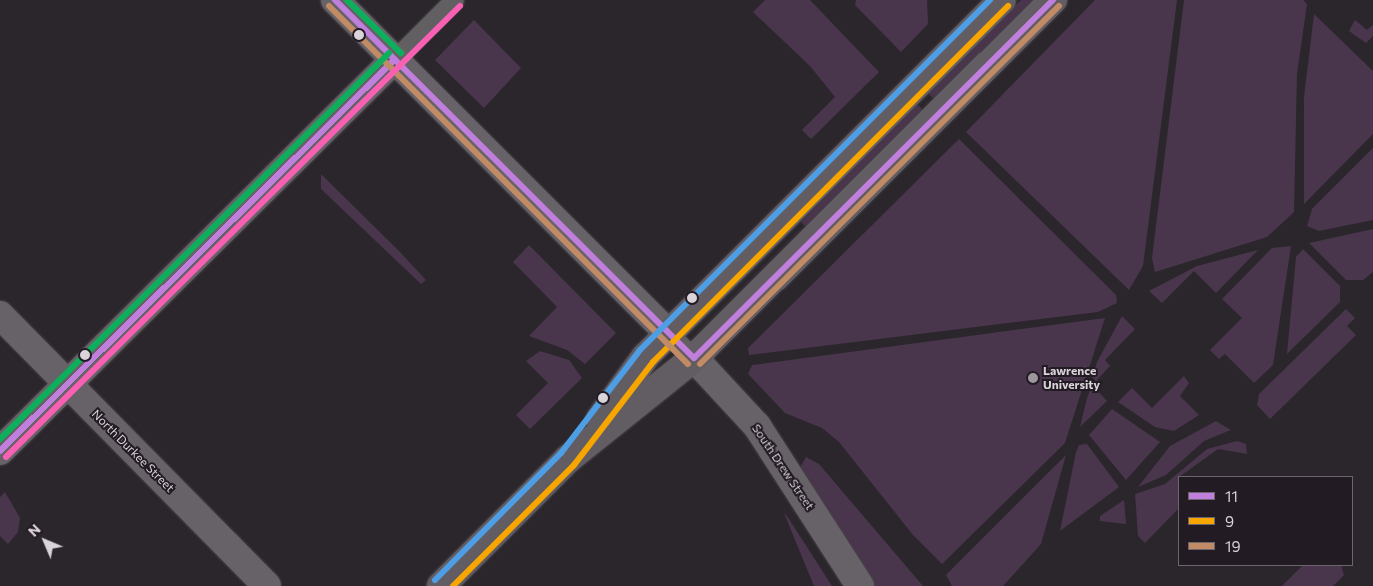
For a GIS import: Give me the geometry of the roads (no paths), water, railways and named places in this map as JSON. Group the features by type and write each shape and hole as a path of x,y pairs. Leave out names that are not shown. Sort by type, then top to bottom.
{"main road":[{"path":"568,459 668,333 1002,0"},
{"path":"441,586 568,459 694,358 1053,0"}],"street":[{"path":"335,0 694,358"},
{"path":"0,451 454,0"},
{"name":"North Durkee Street","path":"0,315 267,586"},
{"name":"South Drew Street","path":"694,358 757,426 860,586"}],"place":[{"name":"Lawrence University","path":"1033,378"}]}
